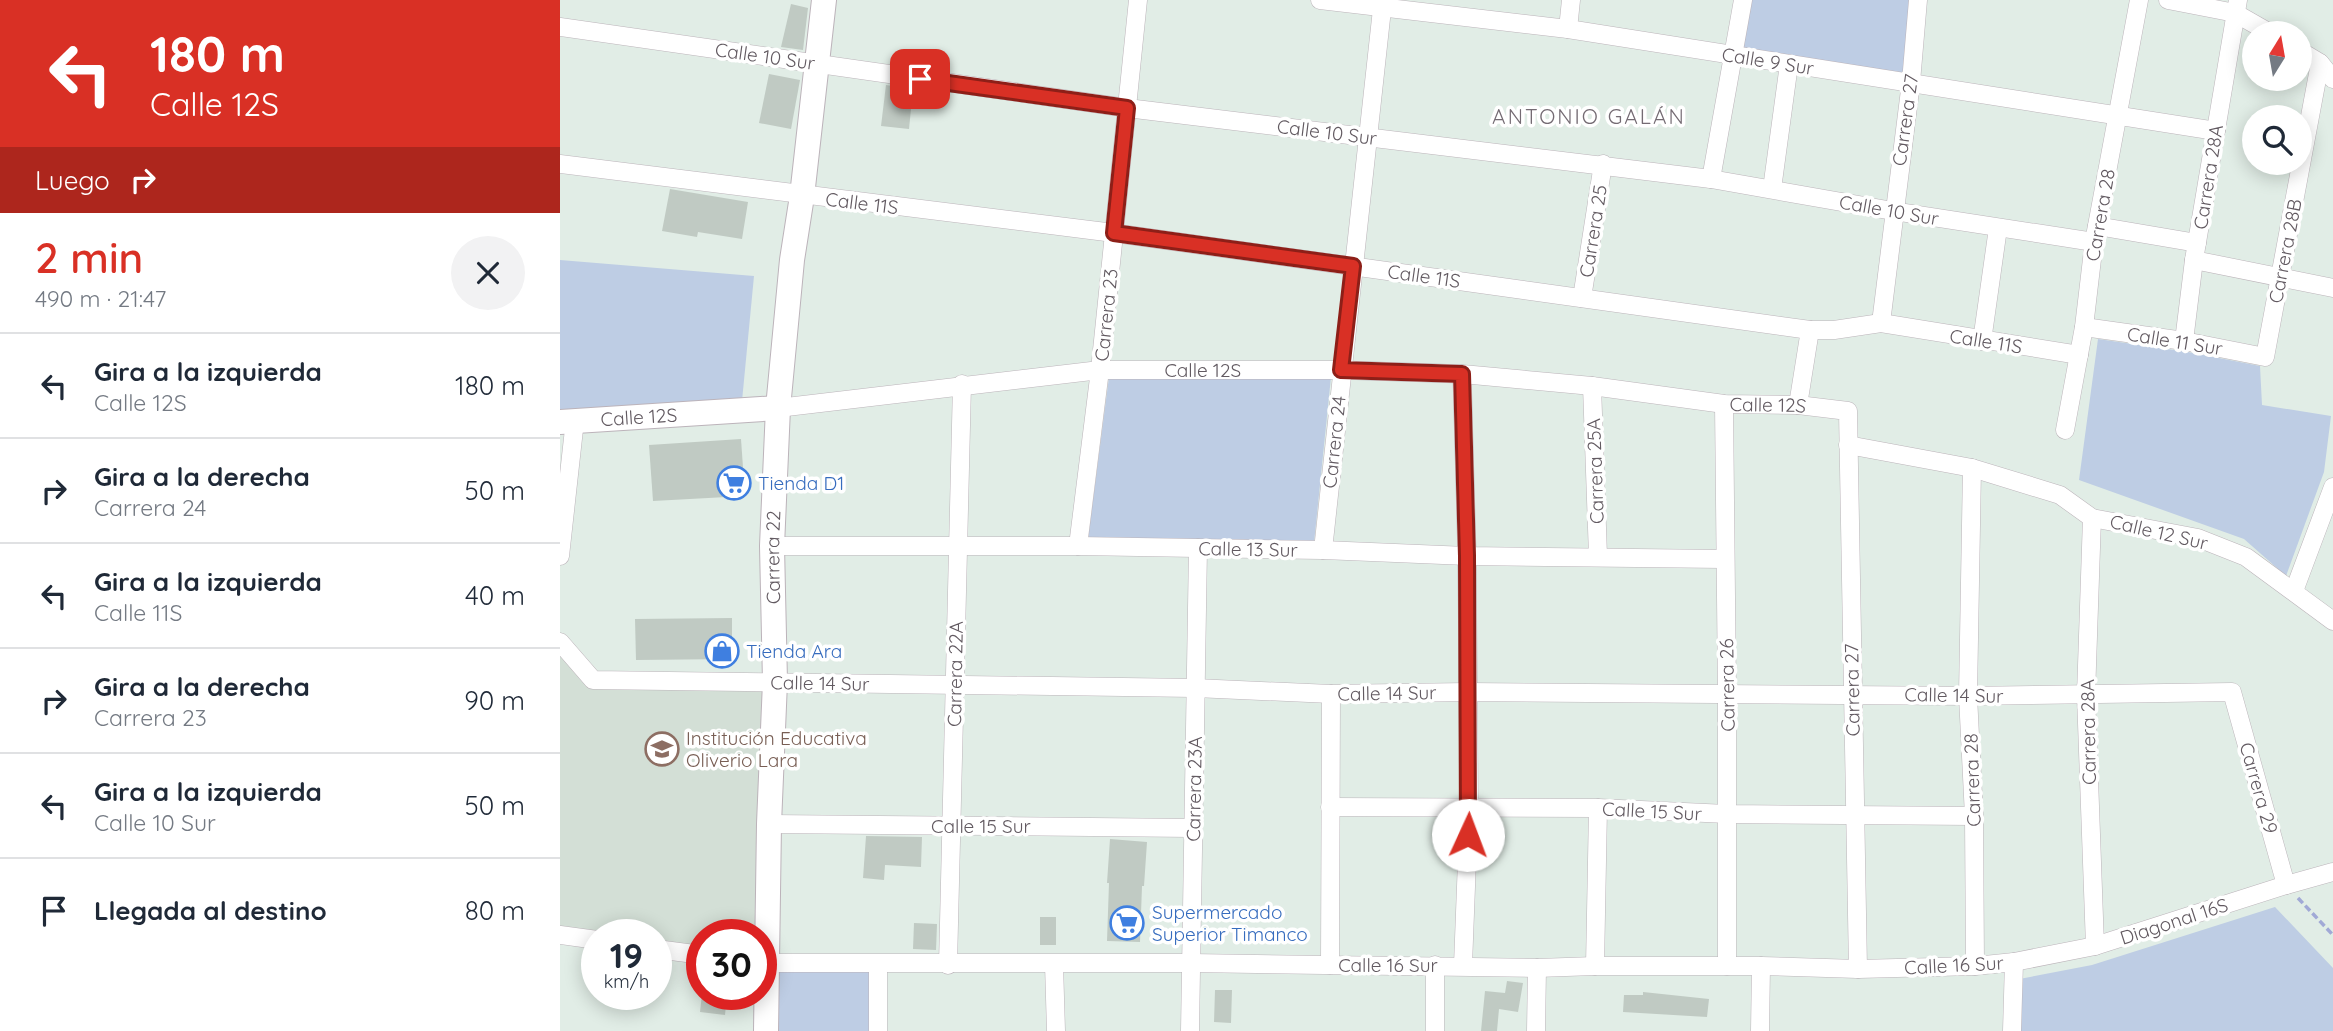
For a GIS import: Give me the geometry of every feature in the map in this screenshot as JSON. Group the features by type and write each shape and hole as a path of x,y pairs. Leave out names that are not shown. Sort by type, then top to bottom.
{"street":[{"name":"Carrera 22","path":"766,919 775,682 772,546 778,408 792,260 802,196 824,0"},
{"name":"Carrera 23","path":"1078,545 1100,370 1138,0"},
{"name":"Calle 9 Sur","path":"1320,0 1382,4 1568,29 2216,131"},
{"path":"1568,29 1571,0"},
{"path":"1711,179 1743,0"},
{"name":"Carrera 27","path":"1881,323 1919,0"},
{"name":"Carrera 28","path":"2065,430 2084,327 2095,234 2139,0"},
{"path":"2168,0 2237,6 2255,21"},
{"name":"Carrera 24","path":"1323,550 1382,4"},
{"name":"Carrera 28A","path":"2184,341 2237,6"},
{"name":"Calle 10 Sur","path":"560,27 1127,108 1711,179 1998,228 2095,234 2196,252 2281,277 2333,288"},
{"path":"2312,58 2320,63 2333,79"},
{"name":"Carrera 28B","path":"2265,357 2320,63"},
{"path":"1772,188 1789,64"},
{"name":"Calle 11S","path":"560,164 1114,233 1810,330 1833,330 1881,323 2079,355"},
{"name":"Carrera 25","path":"1582,298 1603,164"},
{"path":"1982,341 1998,228"},
{"name":"Calle 11 Sur","path":"2084,327 2184,341 2265,357"},
{"path":"1798,405 1810,330"},
{"name":"Calle 12S","path":"568,421 778,408 962,384 1100,370 1341,370 1462,374 1592,386 1724,404 1798,405 1848,411"},
{"path":"1462,374 1469,808 1463,965"},
{"name":"Carrera 22A","path":"948,965 962,384"},
{"name":"Carrera 25A","path":"1592,386 1598,556"},
{"name":"Carrera 26","path":"1724,404 1727,966"},
{"name":"Carrera 27","path":"1848,411 1858,969"},
{"path":"560,556 568,421"},
{"name":"Calle 12 Sur","path":"1848,445 1972,468 2060,495 2092,518 2198,538 2246,557 2333,621"},
{"name":"Carrera 28","path":"1972,468 1968,696 1974,816 1975,966"},
{"path":"2294,591 2333,487"},
{"name":"Carrera 28A","path":"2092,518 2086,695 2095,946"},
{"name":"Calle 13 Sur","path":"772,546 1078,545 1467,556 1724,559"},
{"name":"Carrera 23A","path":"1190,1031 1198,548"},
{"name":"Calle 14 Sur","path":"560,642 593,680 1195,688 1331,694 1467,692 1968,696 2232,692"},
{"name":"Carrera 29","path":"2232,692 2286,885"},
{"path":"1330,965 1331,694"},
{"name":"Calle 15 Sur","path":"1330,807 1598,808 1854,817 1974,816"},
{"path":"1595,966 1598,808"},
{"name":"Calle 15 Sur","path":"769,824 1193,828"},
{"name":"Diagonal 16S","path":"2014,962 2095,946 2333,872"},
{"path":"561,938 581,939"},
{"path":"2012,1031 2014,962"},
{"name":"Calle 16 Sur","path":"777,964 1191,963 1537,968 1761,966 1858,969 1975,966 2014,962"},
{"path":"878,964 878,1031"},
{"path":"1054,964 1056,1031"},
{"path":"1435,1031 1436,965"},
{"path":"1760,1031 1761,966"},
{"path":"1536,1031 1537,968"},
{"name":"Carrera 22","path":"765,1010 766,1031"}],"path":[{"path":"2286,885 2333,935"}],"shaded area":[{"path":"1743,0 1918,0 1911,82 1733,55"},
{"path":"560,260 754,276 742,401 560,413"},
{"path":"2098,339 2260,366 2262,405 2331,416 2324,472 2286,576 2244,539 2079,480"},
{"path":"1109,377 1331,377 1314,543 1088,539"},
{"name":"Institución Educativa Oliverio Lara","path":"560,646 592,683 766,686 759,919 686,919 686,946 672,943 672,919 581,919 581,931 560,928"},
{"path":"2275,907 2333,968 2333,1031 2013,1031 2014,980 2092,965"},
{"path":"777,969 876,969 874,1031 770,1031 771,1010 777,1010"}],"building":[{"path":"791,4 808,8 803,50 781,47"},
{"path":"769,74 800,80 791,129 759,123"},
{"path":"886,85 913,89 909,129 881,126"},
{"path":"670,189 748,202 742,239 698,232 697,237 662,231"},
{"path":"741,439 745,496 653,501 649,445"},
{"path":"732,618 732,659 636,660 635,619"},
{"path":"866,836 922,837 921,867 885,865 884,880 863,878"},
{"path":"1110,839 1147,842 1140,942 1107,941"},
{"path":"1040,917 1056,917 1056,945 1040,945"},
{"path":"914,923 937,924 936,950 913,949"},
{"path":"1507,981 1523,983 1518,1012 1499,1009 1497,1031 1481,1031 1485,991 1505,993"},
{"path":"1215,990 1232,990 1231,1023 1214,1022"},
{"path":"1643,992 1709,999 1707,1017 1623,1012 1624,995 1643,995"},
{"path":"700,1010 725,1010 725,1015"}],"place":[{"name":"Tienda D1","path":"734,483"},
{"name":"Tienda Ara","path":"722,651"},
{"name":"Institución Educativa Oliverio Lara","path":"662,749"},
{"name":"Supermercado Superior Timanco","path":"1127,923"}],"district":[{"name":"ANTONIO GALÁN","path":"1589,117"}],"route":[{"path":"920,79 1127,108 1114,233 1353,266 1341,370 1462,374 1467,556 1468,835"}]}
